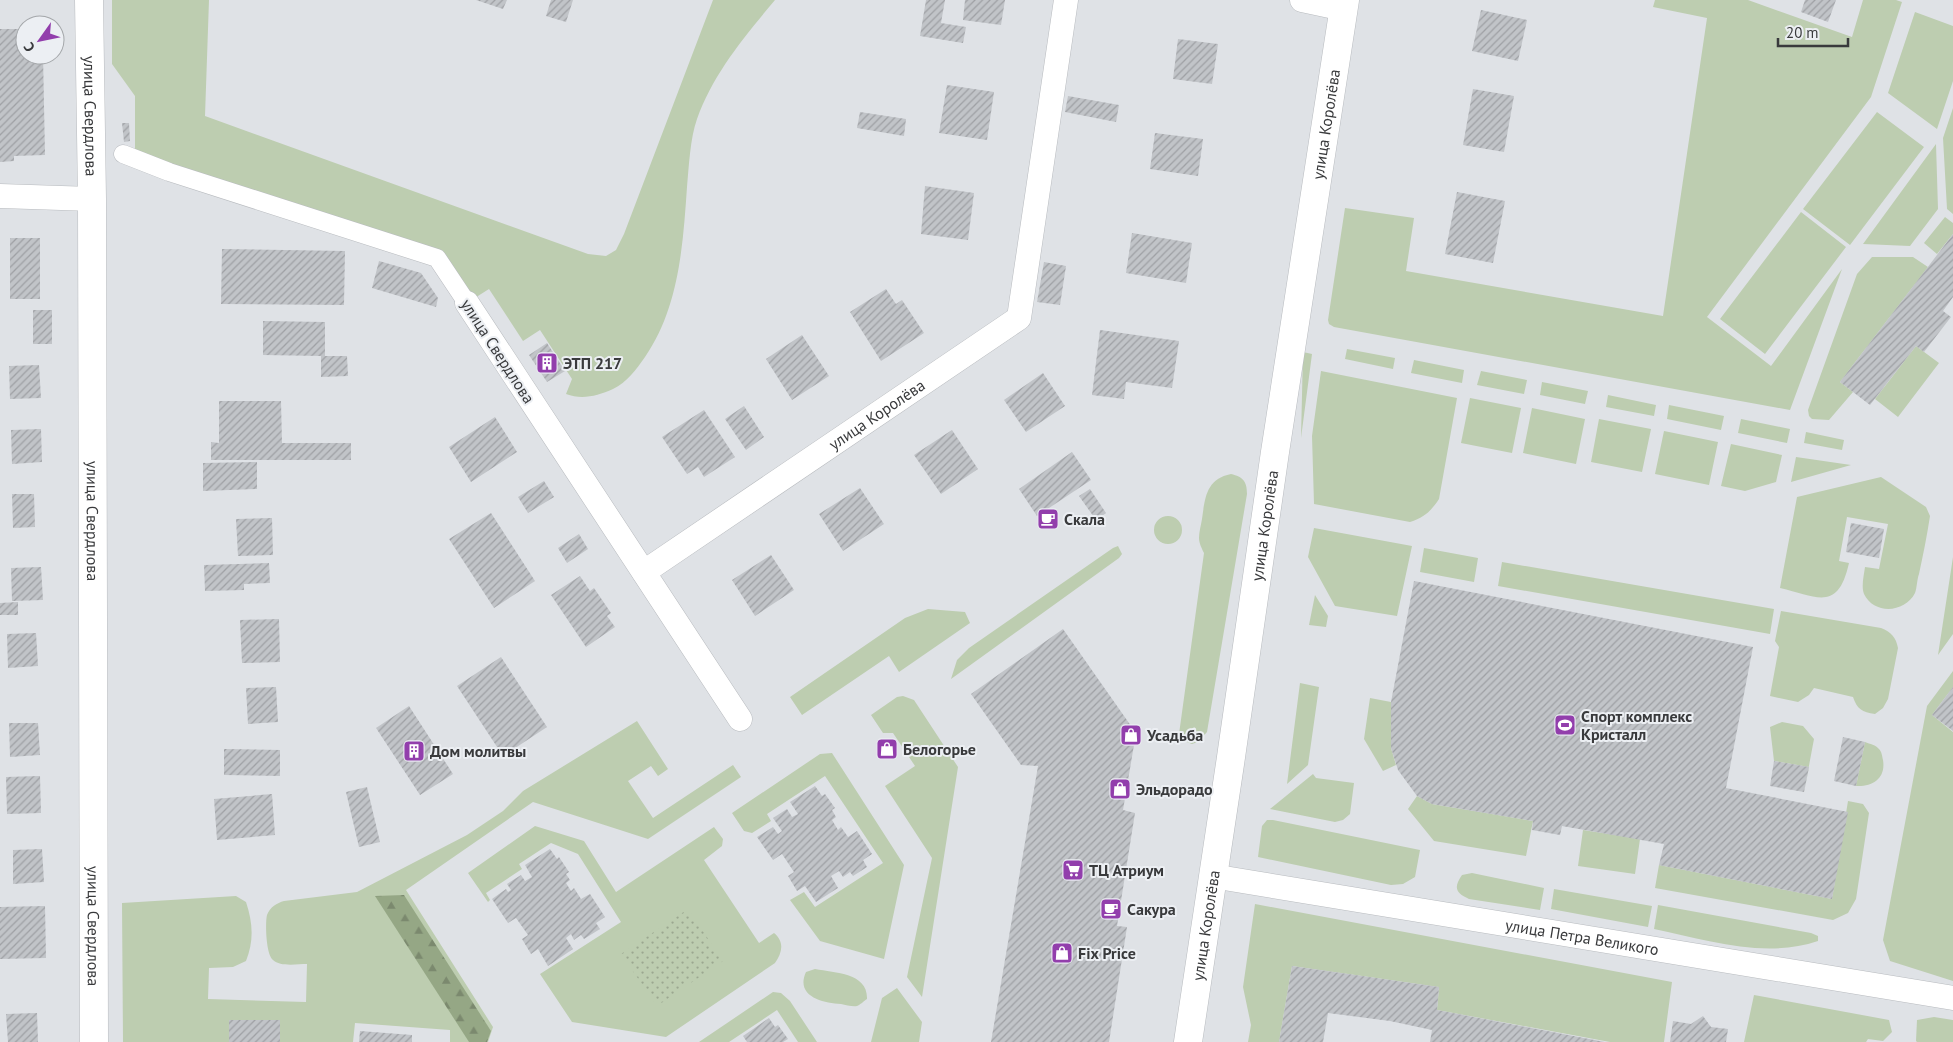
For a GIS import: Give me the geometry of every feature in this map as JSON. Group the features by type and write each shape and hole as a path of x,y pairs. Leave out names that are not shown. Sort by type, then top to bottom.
{"main road":[{"name":"улица Свердлова","path":"89,0 92,200 94,1042"},
{"name":"улица Королёва","path":"1188,1042 1276,443 1345,5"}],"street":[{"name":"улица Королёва","path":"644,572 1019,318 1066,0"},
{"name":"улица Королёва","path":"1302,0 1345,5"},
{"name":"улица Свердлова","path":"124,154 169,172 437,258 740,719"},
{"path":"0,196 92,200"},
{"name":"улица Петра Великого","path":"1212,876 1953,998"}],"green space":[{"path":"112,0 209,0 205,116 588,254 606,256 616,250 624,234 713,0 775,0 730,56 704,102 697,119 690,153 684,231 677,275 665,318 656,338 638,367 623,383 613,389 595,395 578,397 566,394 572,379 540,330 523,341 489,289 470,301 439,255 135,153 135,96 112,64"},
{"path":"1655,0 1748,0 1852,37 1863,0 1896,0 1902,2 1871,97 1707,317 1771,366 1842,269 1790,410 1334,327 1329,324 1328,320 1345,208 1414,218 1406,271 1663,316 1707,18 1653,7"},
{"path":"1915,12 1953,26 1953,81 1937,129 1888,93"},
{"path":"1953,108 1953,214 1947,209 1943,138"},
{"path":"1877,112 1924,147 1850,245 1803,209"},
{"path":"1936,144 1938,209 1910,246 1863,244"},
{"path":"1801,212 1846,247 1765,354 1720,319"},
{"path":"1945,217 1953,223 1953,234 1937,254 1924,243"},
{"path":"1872,257 1913,257 1928,267 1840,382 1853,392 1829,420 1812,419 1809,416 1808,410 1857,274"},
{"path":"1916,346 1939,363 1898,417 1875,399"},
{"path":"1347,349 1395,358 1393,369 1345,359"},
{"path":"1303,352 1312,354 1301,438"},
{"path":"1414,360 1464,370 1462,383 1411,373"},
{"path":"1321,371 1457,398 1439,499 1424,516 1410,522 1314,504 1312,436"},
{"path":"1481,371 1527,380 1524,394 1477,385"},
{"path":"1542,382 1588,391 1585,404 1540,395"},
{"path":"1608,395 1656,405 1654,416 1606,407"},
{"path":"1470,398 1521,408 1512,453 1461,443"},
{"path":"1669,405 1724,416 1721,430 1667,419"},
{"path":"1532,408 1585,419 1576,464 1523,453"},
{"path":"1599,419 1651,429 1642,472 1591,462"},
{"path":"1741,419 1790,429 1787,443 1738,433"},
{"path":"1664,431 1718,442 1709,485 1655,474"},
{"path":"1806,432 1844,440 1842,450 1804,443"},
{"path":"1731,444 1782,455 1776,482 1745,491 1721,486"},
{"path":"1796,457 1851,465 1791,482"},
{"path":"1231,474 1244,480 1247,494 1207,732 1198,742 1192,744 1182,740 1179,734 1204,553 1199,533 1208,490 1216,480"},
{"path":"1881,477 1926,507 1930,516 1916,591 1910,600 1904,605 1890,609 1875,606 1869,601 1864,594 1863,588 1865,567 1879,569 1888,524 1847,517 1839,561 1849,563 1839,589 1832,595 1816,597 1780,588 1797,497"},
{"path":"1168,516 1178,520 1182,530 1178,540 1168,544 1158,540 1154,530 1158,520"},
{"path":"1314,528 1412,546 1397,616 1335,606 1308,557"},
{"path":"1118,546 1122,554 1119,558 951,679 957,660 969,648"},
{"path":"1424,548 1478,558 1474,582 1420,572"},
{"path":"1953,557 1953,634 1938,655"},
{"path":"1502,562 1774,609 1770,634 1498,586"},
{"path":"1315,595 1328,616 1326,627 1309,625"},
{"path":"928,609 965,612 970,623 899,672 889,656 802,715 790,697 905,618"},
{"path":"1781,611 1881,628 1888,631 1896,641 1898,648 1888,699 1883,708 1875,714 1867,712 1858,707 1853,697 1814,688 1809,695 1798,702 1770,696 1779,647 1775,641"},
{"path":"1953,671 1953,687 1932,715 1953,732 1953,981 1890,961 1883,940 1927,706"},
{"path":"1300,683 1319,687 1308,765 1287,784"},
{"path":"903,696 914,700 958,767 922,997 907,977 932,858 885,786 915,766 893,733 883,733 871,715 897,697"},
{"path":"1370,698 1391,702 1391,748 1396,765 1383,771 1364,739"},
{"path":"637,721 668,769 658,776 651,766 628,781 653,818 733,765 741,777 648,839 533,802 406,890 493,1027 488,1042 450,1042 450,1030 355,1023 353,1042 123,1042 122,903 236,896 246,902 250,917 252,932 249,954 246,961 233,967 209,968 208,999 306,1002 307,964 280,964 273,960 269,952 266,919 268,912 274,906 284,901 357,892 467,835 503,811 523,791"},
{"path":"1782,722 1803,726 1814,739 1809,767 1774,761 1770,727"},
{"path":"1865,742 1876,746 1881,751 1883,760 1882,772 1873,783 1856,786"},
{"path":"832,753 904,865 884,959 820,941 790,900 804,892 815,907 883,863 825,776 767,814 771,821 752,833 744,831 732,813 820,754"},
{"path":"1313,774 1316,778 1354,783 1350,814 1343,820 1335,822 1270,809"},
{"path":"1417,796 1432,804 1533,821 1526,856 1434,841 1408,809"},
{"path":"1848,801 1863,804 1869,813 1856,899 1848,913 1833,920 1655,888 1659,865 1832,899"},
{"path":"1267,820 1420,850 1415,877 1403,884 1391,885 1258,857 1262,826"},
{"path":"535,826 584,841 616,892 714,827 723,839 722,846 704,860 759,943 774,933 780,940 781,951 775,963 666,1037 572,1022 540,974 621,922 578,854 551,843 519,864 522,869 486,893 490,900 488,902 468,873"},
{"path":"1583,830 1640,839 1635,874 1578,866"},
{"path":"1472,873 1544,888 1540,910 1465,897 1457,890 1457,883 1462,875"},
{"path":"1554,889 1652,906 1648,927 1551,909"},
{"path":"404,895 491,1031 487,1042 469,1042 375,896"},
{"path":"1255,904 1672,982 1664,1042 1610,1042 1437,1010 1439,987 1292,966 1279,1042 1248,1042 1251,1025 1243,987"},
{"path":"1658,905 1811,933 1818,936 1818,941 1798,946 1757,948 1736,946 1654,929"},
{"path":"688,909 723,961 657,1006 621,954"},
{"path":"815,969 841,973 857,979 866,990 867,999 854,1006 826,1002 812,997 804,987 804,980 806,972"},
{"path":"897,988 922,1022 919,1042 871,1042 882,998"},
{"path":"773,992 781,993 790,1001 817,1042 798,1042 777,1010 729,1042 699,1042"},
{"path":"1754,995 1889,1020 1892,1032 1883,1041 1868,1039 1866,1042 1744,1042"},
{"path":"1934,1017 1953,1020 1953,1042 1916,1041 1917,1020"}],"building":[{"path":"476,0 507,0 503,9"},
{"path":"551,0 573,0 566,22 546,16"},
{"path":"926,0 945,0 941,23 966,27 963,43 920,36"},
{"path":"965,0 1005,0 1001,25 963,20"},
{"path":"1805,0 1836,0 1828,22 1801,12"},
{"path":"1481,10 1527,20 1518,61 1472,51"},
{"path":"0,29 15,29 15,65 43,65 45,155 14,156 14,161 0,162"},
{"path":"1178,39 1218,44 1212,84 1173,79"},
{"path":"947,85 994,92 987,140 939,133"},
{"path":"1473,89 1514,96 1504,152 1463,145"},
{"path":"1068,96 1119,105 1116,122 1065,112"},
{"path":"860,112 906,119 904,136 857,128"},
{"path":"122,123 129,123 130,141 124,142"},
{"path":"1155,133 1203,139 1198,176 1150,169"},
{"path":"925,186 974,193 968,240 921,234"},
{"path":"1457,192 1505,201 1493,263 1445,254"},
{"path":"1132,233 1192,243 1186,283 1126,273"},
{"path":"1953,234 1953,297 1943,311 1951,317 1924,352 1916,346 1870,405 1840,382"},
{"path":"10,238 40,238 40,299 10,299"},
{"path":"222,249 345,251 344,305 221,304"},
{"path":"379,261 421,273 438,298 436,307 372,288"},
{"path":"1044,262 1066,266 1060,305 1037,302"},
{"path":"886,289 896,304 902,300 924,333 881,361 850,312"},
{"path":"33,310 52,310 52,344 33,344"},
{"path":"263,321 325,322 325,356 347,356 348,376 321,377 321,356 263,355"},
{"path":"1100,330 1179,341 1172,388 1126,382 1124,399 1092,395"},
{"path":"802,335 829,376 792,400 766,359"},
{"name":"ЭТП 217","path":"547,343 565,371 547,382 529,355"},
{"path":"39,365 41,398 10,399 9,366"},
{"path":"1043,373 1065,406 1026,432 1004,400"},
{"path":"219,401 281,401 282,443 351,443 351,460 211,460 211,442 219,443"},
{"path":"744,406 764,437 746,450 725,419"},
{"path":"704,410 735,457 704,477 698,467 687,474 662,437"},
{"path":"495,417 517,452 471,482 449,447"},
{"path":"41,429 42,462 12,464 11,430"},
{"path":"952,430 978,469 941,494 914,455"},
{"path":"1072,452 1091,480 1037,516 1019,489"},
{"path":"257,462 257,489 203,491 203,463"},
{"path":"544,481 554,497 528,513 518,497"},
{"path":"860,488 884,524 843,551 819,514"},
{"path":"1090,489 1106,513 1096,520 1079,496"},
{"path":"12,494 34,494 35,527 13,528"},
{"path":"491,513 535,581 494,608 449,539"},
{"path":"272,518 273,555 238,556 236,519"},
{"path":"1851,523 1884,529 1879,558 1846,552"},
{"path":"579,534 588,549 567,563 558,548"},
{"path":"771,555 794,590 755,616 732,580"},
{"path":"269,563 270,583 244,584 244,590 205,591 204,565"},
{"path":"41,567 43,600 12,601 11,568"},
{"path":"580,576 590,591 594,588 611,613 607,616 615,627 586,647 551,595"},
{"name":"Спорт комплекс Кристалл","path":"1414,581 1753,647 1726,788 1848,812 1832,899 1659,865 1664,844 1562,826 1560,835 1532,830 1533,821 1432,804 1417,796 1398,770 1391,748 1391,702"},
{"path":"18,602 18,615 0,615 0,603"},
{"path":"279,619 280,662 242,663 240,620"},
{"name":"ТЦ Атриум","path":"1063,629 1136,733 1123,810 1135,813 1117,926 1127,927 1109,1042 991,1042 1038,766 1021,765 971,694"},
{"path":"36,633 38,666 8,668 7,634"},
{"path":"501,657 547,727 503,756 457,686"},
{"path":"276,687 278,722 248,724 246,688"},
{"path":"1953,687 1953,731 1932,715"},
{"name":"Дом молитвы","path":"409,706 453,774 420,795 376,728"},
{"path":"9,723 38,723 40,755 10,757"},
{"path":"1843,737 1865,742 1856,786 1834,781"},
{"name":"Белогорье","path":"881,740 887,740 895,749 895,757 892,759 881,754 878,746"},
{"path":"224,749 280,750 280,776 224,775"},
{"path":"1774,761 1809,767 1804,792 1770,786"},
{"path":"40,776 41,813 7,814 6,777"},
{"path":"815,786 822,796 825,794 835,808 832,810 836,817 832,820 838,830 841,827 848,837 857,831 872,854 863,860 867,867 853,876 850,872 843,877 839,871 831,876 838,888 816,902 805,886 797,891 788,876 794,872 782,854 773,860 757,837 773,827 778,834 782,831 773,818 787,809 792,817 798,814 790,802"},
{"path":"367,787 380,842 359,847 346,792"},
{"path":"272,794 275,835 217,840 214,799"},
{"path":"42,849 44,882 13,884 13,850"},
{"path":"550,849 557,859 559,857 569,872 566,874 570,880 566,883 571,891 574,888 581,899 590,894 605,917 596,923 600,929 584,939 581,935 574,940 571,934 566,938 573,949 548,966 538,949 531,954 522,939 528,935 516,918 508,923 492,899 506,889 508,892 511,890 507,884 521,875 525,881 532,877 525,865"},
{"path":"45,906 46,958 0,959 0,907"},
{"path":"1292,966 1439,987 1437,1010 1605,1042 1430,1042 1432,1030 1390,1021 1328,1013 1323,1042 1279,1042"},
{"path":"37,1013 38,1042 8,1042 6,1014"},
{"path":"1703,1016 1711,1027 1728,1029 1726,1042 1670,1042 1673,1021 1691,1024"},
{"path":"769,1018 775,1027 778,1025 788,1039 783,1042 747,1042 743,1036"},
{"path":"229,1020 280,1020 280,1042 229,1042"},
{"path":"360,1031 412,1035 412,1042 359,1042"}],"place":[{"name":"ЭТП 217","path":"547,363"},
{"name":"Скала","path":"1048,519"},
{"name":"Спорт комплекс Кристалл","path":"1565,725"},
{"name":"Усадьба","path":"1131,735"},
{"name":"Белогорье","path":"887,749"},
{"name":"Дом молитвы","path":"414,751"},
{"name":"Эльдорадо","path":"1120,789"},
{"name":"ТЦ Атриум","path":"1073,870"},
{"name":"Сакура","path":"1111,909"},
{"name":"Fix Price","path":"1062,953"}]}
